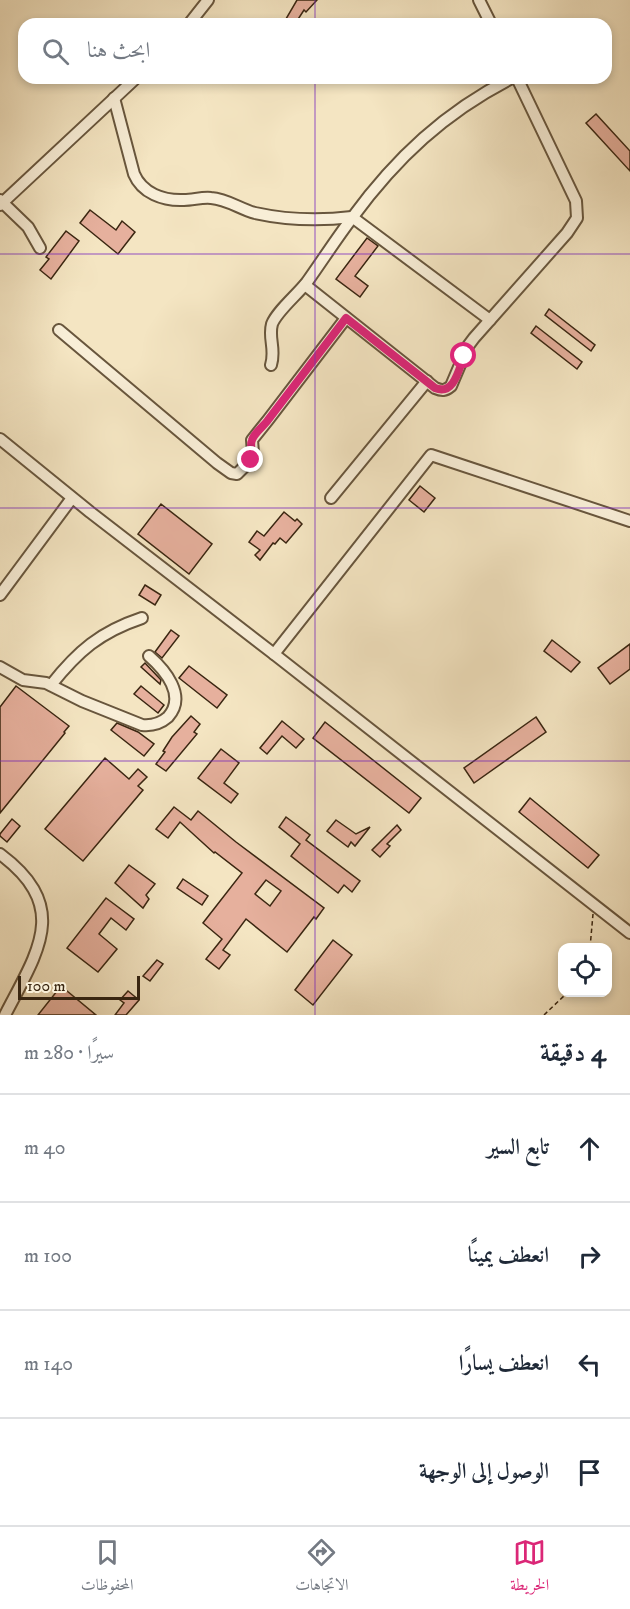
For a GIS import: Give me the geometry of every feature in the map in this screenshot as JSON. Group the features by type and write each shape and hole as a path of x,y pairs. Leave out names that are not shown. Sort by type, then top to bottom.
{"street":[{"path":"194,18 208,0"},
{"path":"479,0 488,18"},
{"path":"40,248 28,227 1,202 129,84"},
{"path":"271,365 274,353 273,323 305,285 352,217 389,173 431,131 471,100 501,84"},
{"path":"305,285 440,390 446,390 451,386 468,346 567,233 577,218 576,201 520,84"},
{"path":"114,98 134,174 145,190 179,200 211,198 255,213 300,219 326,220 352,217 490,320"},
{"path":"59,330 217,463 237,474 251,460 252,440 255,435 346,318"},
{"path":"331,498 427,381"},
{"path":"0,440 630,933"},
{"path":"274,654 431,455 630,521"},
{"path":"0,595 72,498"},
{"path":"51,685 78,654 92,642 124,624 142,618"},
{"path":"0,667 23,680 51,685 69,695 149,726 157,724 169,715 176,701 167,675 149,656"},
{"path":"0,854 28,879 42,905 37,952 5,1015"}],"path":[{"path":"590,943 594,905"},
{"path":"544,1015 563,997"}],"building":[{"path":"297,0 317,0 306,12 304,10 299,18 286,18"},
{"path":"596,114 630,151 630,171 586,123"},
{"path":"90,210 116,230 122,221 135,232 118,254 80,223"},
{"path":"66,231 79,241 51,279 40,270 49,259 46,257"},
{"path":"367,238 378,246 355,276 368,286 360,297 336,279"},
{"path":"549,309 595,345 591,351 545,315"},
{"path":"536,326 582,362 577,369 531,333"},
{"path":"420,486 435,498 424,512 409,500"},
{"path":"161,504 212,544 189,574 138,534"},
{"path":"284,512 302,524 286,543 280,538 275,544 273,543 260,560 255,555 260,550 249,542 257,531 264,536"},
{"path":"145,585 161,595 155,605 139,595"},
{"path":"171,630 179,636 162,658 155,652"},
{"path":"552,640 580,662 571,672 544,651"},
{"path":"630,644 630,669 610,684 598,668"},
{"path":"145,663 161,680 160,684 141,667"},
{"path":"189,666 227,695 217,708 179,678"},
{"path":"16,686 69,726 0,813 0,707"},
{"path":"141,686 164,705 158,713 134,694"},
{"path":"191,716 200,724 194,732 197,734 166,771 156,764 172,737"},
{"path":"536,717 546,732 474,783 464,768"},
{"path":"282,721 304,739 296,748 282,736 267,754 260,748"},
{"path":"325,722 421,798 409,813 313,738"},
{"path":"117,723 138,732 154,744 144,756 111,730"},
{"path":"221,749 239,763 224,783 238,794 231,803 198,778"},
{"path":"105,758 129,779 138,769 147,777 138,786 143,790 83,861 45,829"},
{"path":"530,798 599,855 588,868 519,812"},
{"path":"174,807 191,820 198,811 324,908 316,919 314,917 287,952 246,919 223,950 230,955 219,969 206,959 222,939 203,923 242,873 214,853 180,822 168,838 156,829","holes":["266,880 281,891 270,906 255,894"]},
{"path":"286,817 310,835 306,840 360,881 352,892 344,885 338,893 291,856 300,844 279,827"},
{"path":"12,819 20,826 7,842 0,834"},
{"path":"336,820 356,834 370,827 355,846 351,842 348,847 327,831"},
{"path":"397,825 401,830 387,844 390,846 380,857 372,850"},
{"path":"129,865 155,884 146,895 149,899 143,908 115,883"},
{"path":"183,879 208,896 202,905 177,888"},
{"path":"106,898 134,919 126,930 111,918 99,934 117,949 98,972 67,948"},
{"path":"333,940 352,955 313,1005 295,990"},
{"path":"157,960 163,964 150,981 143,976"},
{"path":"61,986 96,1015 38,1015"},
{"path":"128,991 139,1000 126,1015 115,1015 124,1003 120,1000"}],"route":[{"path":"251,460 253,453 251,445 255,435 346,318 440,390 446,390 451,386 464,356"}]}
